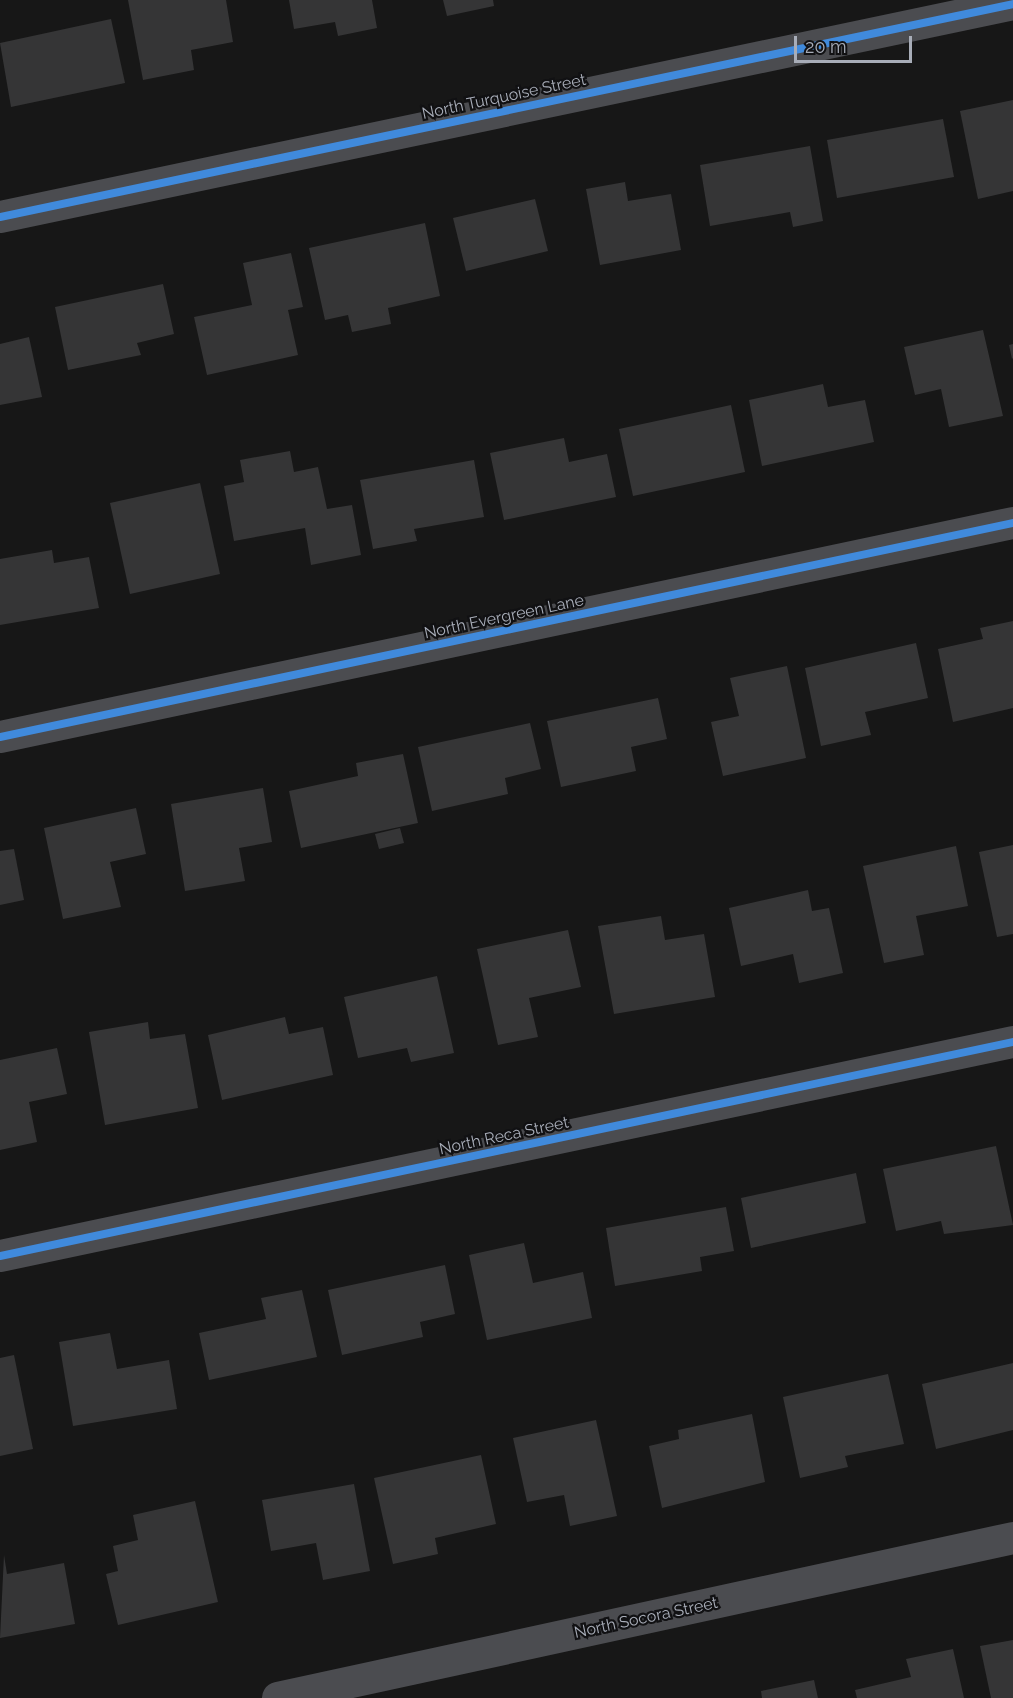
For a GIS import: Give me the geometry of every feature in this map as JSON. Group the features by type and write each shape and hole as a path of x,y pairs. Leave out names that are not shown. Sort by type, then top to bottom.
{"street":[{"name":"North Turquoise Street","path":"0,217 1013,4"},
{"name":"North Evergreen Lane","path":"0,737 1013,523"},
{"name":"North Reca Street","path":"0,1256 1013,1042"},
{"name":"North Socora Street","path":"278,1698 1013,1538"}],"building":[{"path":"128,0 226,0 233,42 191,50 194,70 143,80"},
{"path":"289,0 372,0 377,28 338,36 335,22 294,29"},
{"path":"443,0 493,0 494,6 447,16"},
{"path":"111,19 125,83 11,107 0,43"},
{"path":"1013,100 1013,191 978,199 960,111"},
{"path":"943,119 954,177 837,198 827,140"},
{"path":"810,146 823,221 793,227 790,212 710,226 700,165"},
{"path":"625,182 628,201 671,194 681,250 600,265 586,189"},
{"path":"535,199 548,251 466,271 453,218"},
{"path":"425,223 440,296 388,308 391,324 352,332 348,315 325,320 309,248"},
{"path":"291,253 303,307 288,310 298,355 207,375 194,317 252,305 243,263"},
{"path":"163,284 174,334 137,343 141,355 68,370 55,307"},
{"path":"983,330 1003,416 949,427 941,389 915,395 904,347"},
{"path":"29,337 42,397 0,405 0,344"},
{"path":"1013,344 1013,358 1012,359 1009,345"},
{"path":"823,384 828,407 865,400 874,442 762,466 749,400"},
{"path":"731,405 745,472 633,496 619,429"},
{"path":"564,438 569,462 607,454 616,497 504,520 490,453"},
{"path":"290,451 294,472 318,467 327,509 352,505 361,555 311,565 305,528 234,541 224,486 244,482 240,460"},
{"path":"474,460 484,517 414,529 417,541 373,549 360,480"},
{"path":"200,483 220,574 130,594 110,503"},
{"path":"52,550 54,563 89,557 99,608 0,625 0,559"},
{"path":"1013,621 1013,708 953,722 938,649 983,639 980,628"},
{"path":"916,643 928,698 865,712 871,735 821,746 805,668"},
{"path":"787,666 806,758 723,776 711,722 739,716 730,678"},
{"path":"658,698 667,739 631,747 636,771 561,787 547,721"},
{"path":"530,723 541,769 505,778 508,794 432,811 418,747"},
{"path":"403,754 418,823 301,848 289,791 358,776 356,763"},
{"path":"263,788 272,842 239,848 245,881 185,891 171,804"},
{"path":"136,808 146,854 110,862 121,907 63,919 44,828"},
{"path":"400,828 404,843 379,849 375,834"},
{"path":"1013,845 1013,934 997,937 979,852"},
{"path":"956,846 968,906 916,916 924,955 884,963 863,866"},
{"path":"14,849 24,900 0,905 0,851"},
{"path":"808,890 812,911 829,908 843,973 799,983 793,954 741,966 729,908"},
{"path":"661,916 665,940 704,934 715,997 614,1014 598,926"},
{"path":"568,930 581,987 529,998 538,1037 498,1045 477,949"},
{"path":"437,976 454,1053 411,1062 407,1048 358,1058 344,997"},
{"path":"285,1017 289,1034 323,1027 333,1075 222,1100 208,1035"},
{"path":"148,1022 150,1039 185,1034 198,1108 105,1125 89,1032"},
{"path":"57,1048 67,1094 29,1102 37,1142 0,1150 0,1060"},
{"path":"996,1146 1013,1225 944,1234 941,1221 896,1231 883,1169"},
{"path":"856,1173 866,1223 751,1248 741,1198"},
{"path":"726,1207 734,1251 700,1257 702,1271 615,1286 606,1228"},
{"path":"524,1243 533,1283 583,1272 592,1318 487,1340 469,1255"},
{"path":"445,1265 455,1314 420,1322 423,1337 342,1355 328,1290"},
{"path":"302,1290 317,1357 209,1380 199,1333 266,1319 261,1298"},
{"path":"110,1333 117,1369 169,1360 177,1409 73,1426 59,1342"},
{"path":"14,1355 33,1449 0,1456 0,1358"},
{"path":"1013,1363 1013,1430 936,1449 922,1384"},
{"path":"888,1374 904,1444 845,1456 848,1467 800,1478 783,1397"},
{"path":"752,1414 765,1482 662,1508 649,1446 679,1439 678,1430"},
{"path":"596,1420 617,1516 570,1526 564,1495 527,1502 513,1438"},
{"path":"481,1455 496,1524 435,1538 438,1554 393,1564 374,1478"},
{"path":"354,1484 370,1571 323,1580 316,1543 271,1551 262,1500"},
{"path":"195,1501 218,1602 118,1625 106,1574 118,1571 113,1546 138,1540 133,1515"},
{"path":"4,1555 7,1574 64,1563 75,1624 0,1638"},
{"path":"1013,1640 1013,1698 991,1698 980,1646"},
{"path":"953,1649 964,1698 857,1698 855,1690 911,1677 906,1659"},
{"path":"814,1680 818,1698 762,1698 761,1691"}],"cycle path":[{"path":"0,217 1013,4"},
{"path":"0,737 1013,523"},
{"path":"0,1256 1013,1042"}]}
